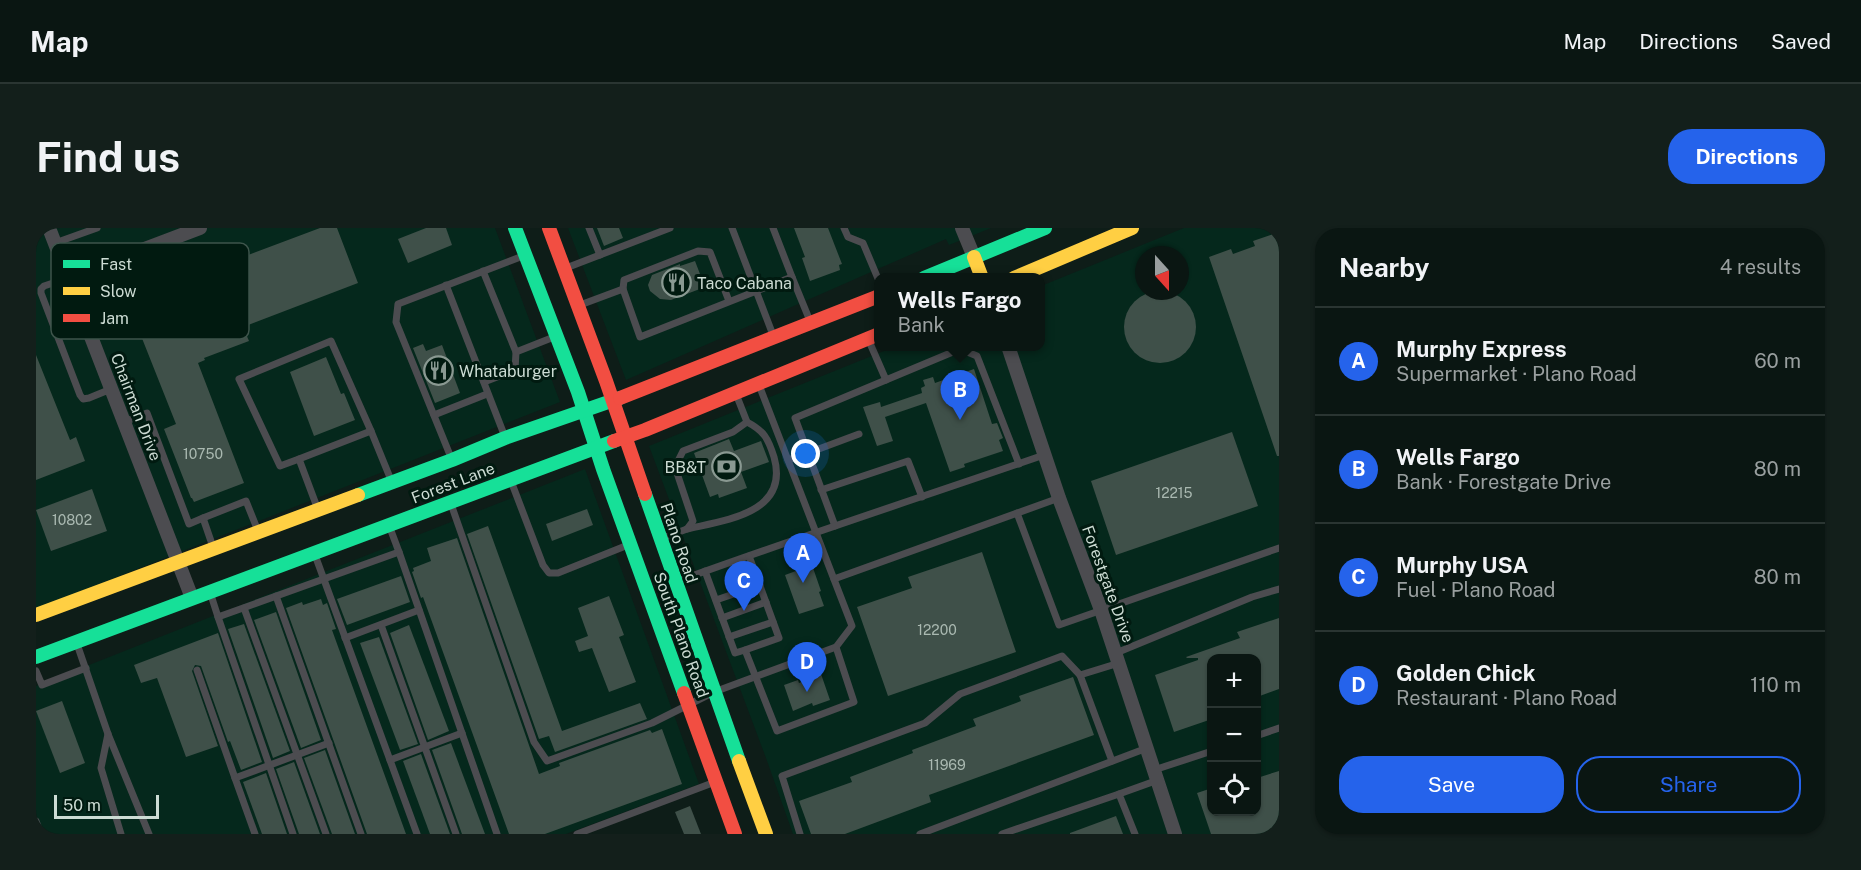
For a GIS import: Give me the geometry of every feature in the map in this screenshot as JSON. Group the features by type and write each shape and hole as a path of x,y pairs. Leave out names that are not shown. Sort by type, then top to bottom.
{"main road":[{"path":"515,228 584,410 595,446"},
{"name":"Plano Road","path":"549,228 613,401 675,582 766,834"},
{"path":"936,273 1045,228"},
{"path":"1026,273 1132,228"},
{"path":"974,257 980,273"},
{"name":"Forest Lane","path":"36,615 213,547 452,460 505,438 613,401 874,298"},
{"name":"Forest Lane","path":"36,657 595,446 645,430 874,336"},
{"name":"South Plano Road","path":"595,446 735,834"}],"street":[{"name":"Chairman Drive","path":"49,228 55,243"},
{"path":"160,243 200,228"},
{"path":"962,228 974,257"},
{"name":"Chairman Drive","path":"92,339 192,598"},
{"name":"Forestgate Drive","path":"1010,351 1059,498 1101,610 1175,834"}],"lane":[{"path":"55,243 81,231 97,228"},
{"path":"589,228 600,255"},
{"path":"564,269 670,228"},
{"path":"732,228 774,337"},
{"path":"773,228 811,323"},
{"path":"844,228 848,237 862,243 875,273"},
{"path":"729,301 710,252 698,251 624,280 623,290 640,337 792,277"},
{"path":"452,460 396,322 398,304 525,255"},
{"path":"483,271 516,352 515,370 484,382"},
{"path":"51,284 41,289 51,319"},
{"path":"446,285 505,438"},
{"path":"577,306 623,290"},
{"path":"516,352 556,336"},
{"path":"59,339 83,399 89,399 111,389"},
{"path":"370,431 280,466 239,379 331,342 370,431 392,482"},
{"path":"878,351 886,380"},
{"path":"835,526 795,418 955,351"},
{"path":"965,351 977,356 1019,464"},
{"path":"450,502 534,742 547,761 652,723 714,692 836,647 852,626 758,383"},
{"path":"661,540 687,529 739,518 767,501 774,486 777,466 770,444 761,429 747,422 735,392"},
{"path":"434,415 488,394"},
{"path":"124,422 147,414 189,524 246,501 258,531"},
{"path":"687,529 693,521 675,467 683,451 733,432 747,422"},
{"path":"788,460 859,434"},
{"path":"675,582 816,531 1044,455"},
{"path":"299,459 318,509"},
{"path":"821,490 908,460 922,497"},
{"path":"510,479 543,565 549,573 558,573 631,544"},
{"path":"834,579 1059,498"},
{"path":"1017,513 1059,625 1279,548"},
{"path":"203,518 213,547"},
{"path":"390,525 497,834"},
{"path":"218,617 399,552"},
{"path":"315,553 417,834"},
{"path":"705,571 735,653 779,639 749,555"},
{"path":"716,600 760,585"},
{"path":"1080,675 1252,597 1279,589"},
{"path":"210,591 293,834"},
{"path":"276,596 361,834"},
{"path":"722,618 766,602"},
{"path":"244,608 326,834"},
{"path":"345,638 419,610"},
{"path":"729,637 773,622"},
{"path":"381,625 456,834"},
{"path":"76,641 108,734 150,834"},
{"path":"745,650 777,731 854,702 836,647"},
{"path":"800,834 782,776 925,723 960,694 1062,656 1080,675 1112,761"},
{"path":"36,671 42,686 86,668"},
{"path":"196,670 255,834"},
{"path":"1261,734 1279,728"},
{"path":"390,760 462,733"},
{"path":"108,734 100,768 121,834"},
{"path":"235,778 329,743"},
{"path":"920,834 1147,748"},
{"path":"1002,834 1119,794 1207,753"},
{"path":"577,834 716,782"},
{"path":"1119,794 1135,834"},
{"path":"36,821 41,834"}],"shaded area":[{"path":"36,228 495,228 560,402 36,609"},
{"path":"568,228 991,228 949,245 946,239 626,380"},
{"path":"1184,228 1279,228 1279,834 793,834 649,446 884,351 1045,351 1045,284 1135,248 1135,300 1189,300 1189,246 1140,246"},
{"path":"585,469 699,784 566,834 36,834 36,686"}],"building":[{"path":"320,228 337,228 358,283 249,325 249,255"},
{"path":"426,228 446,228 452,245 408,263 398,239"},
{"path":"597,228 619,228 623,238 604,246"},
{"path":"794,228 828,228 842,264 839,265 840,270 810,281 802,258 805,257"},
{"path":"1276,233 1279,242 1279,456 1277,456 1209,257 1231,249 1233,254 1255,246 1253,241"},
{"name":"Taco Cabana","path":"695,261 705,287 671,300 660,299 650,291 648,285 652,275"},
{"path":"1137,300 1183,300 1190,307 1195,320 1195,334 1190,347 1180,357 1167,362 1153,362 1140,357 1130,347 1125,334 1127,313"},
{"path":"142,339 248,339 249,341 204,358 205,360 198,363 244,483 194,502 164,429 176,424"},
{"name":"Whataburger","path":"423,344 426,351 442,345 460,393 435,403 413,348"},
{"path":"36,355 70,440 76,437 85,461 36,480"},
{"path":"326,357 341,394 344,393 355,420 314,436 290,372"},
{"path":"974,369 992,424 997,423 1003,438 999,440 1003,451 964,464 965,467 950,472 926,403 885,417 893,441 877,446 863,407 880,402 881,407 922,393 921,388 925,386 923,380 933,377 935,383"},
{"path":"1232,432 1258,506 1116,555 1091,481"},
{"name":"BB&T","path":"729,439 734,451 761,441 769,462 741,472 747,488 719,498 718,494 710,497 694,453"},
{"path":"92,489 107,531 51,551 36,510"},
{"path":"587,509 593,525 552,541 546,524"},
{"path":"488,526 562,731 640,703 647,719 555,752 549,736 539,739 467,534"},
{"path":"457,538 539,774 560,766 559,763 650,730 652,733 662,729 682,784 545,834 509,834 412,572 413,568 431,561 427,548"},
{"path":"982,552 1016,652 888,696 857,607 912,588 908,577"},
{"path":"812,565 824,606 799,614 785,575"},
{"path":"401,576 410,602 347,625 337,599"},
{"path":"609,596 624,635 619,637 636,682 609,692 592,648 579,652 575,641 588,636 578,608"},
{"path":"321,599 323,605 327,603 336,629 332,630 406,834 367,834 286,608 302,602 303,605"},
{"path":"276,612 321,740 301,748 254,620"},
{"path":"1279,618 1279,689 1261,696 1261,654 1207,654 1207,721 1174,732 1155,675 1198,660 1198,658 1186,657 1240,638 1237,632"},
{"path":"244,624 290,751 273,758 228,629"},
{"path":"409,625 449,731 428,740 390,633"},
{"path":"218,633 262,762 241,770 230,741 228,742 201,666 195,665 192,671 218,746 186,757 157,678 141,683 134,665"},
{"path":"379,637 418,744 400,750 360,643"},
{"path":"821,674 830,700 813,706 812,703 793,711 784,685 798,680 799,683"},
{"path":"1073,677 1094,735 929,795 931,802 845,834 811,834 799,801 852,782 850,777 976,726 973,719 1021,701 1019,696"},
{"path":"62,701 85,763 60,773 36,711"},
{"path":"451,743 485,834 462,834 432,750"},
{"path":"325,750 355,834 332,834 304,758"},
{"path":"421,754 450,834 430,834 403,761"},
{"path":"294,762 320,834 299,834 276,769"},
{"path":"1279,771 1279,834 1211,834 1197,793 1207,790 1207,816 1261,816 1261,777"},
{"path":"266,773 287,834 262,834 243,782"},
{"path":"690,806 701,834 684,834 675,812"},
{"path":"1116,816 1123,834 1070,834 1070,833"}],"traffic: fast":[{"path":"515,228 578,392 603,469 684,693"},
{"path":"936,273 1045,228"},
{"path":"358,495 505,438 620,398"},
{"path":"36,657 614,441"},
{"path":"645,494 739,761"}],"traffic: slow":[{"path":"1026,273 1132,228"},
{"path":"974,257 980,273"},
{"path":"36,615 358,495"},
{"path":"739,761 766,834"}],"traffic: jam":[{"path":"549,228 645,494"},
{"path":"620,398 874,298"},
{"path":"614,441 874,336"},
{"path":"684,693 735,834"}],"place":[{"name":"Taco Cabana","path":"676,283"},
{"name":"Whataburger","path":"438,371"},
{"name":"Wells Fargo","path":"960,420"},
{"name":"BB&T","path":"727,467"},
{"name":"Murphy Express","path":"803,583"},
{"name":"Murphy USA","path":"744,611"},
{"name":"Golden Chick","path":"807,692"}]}
